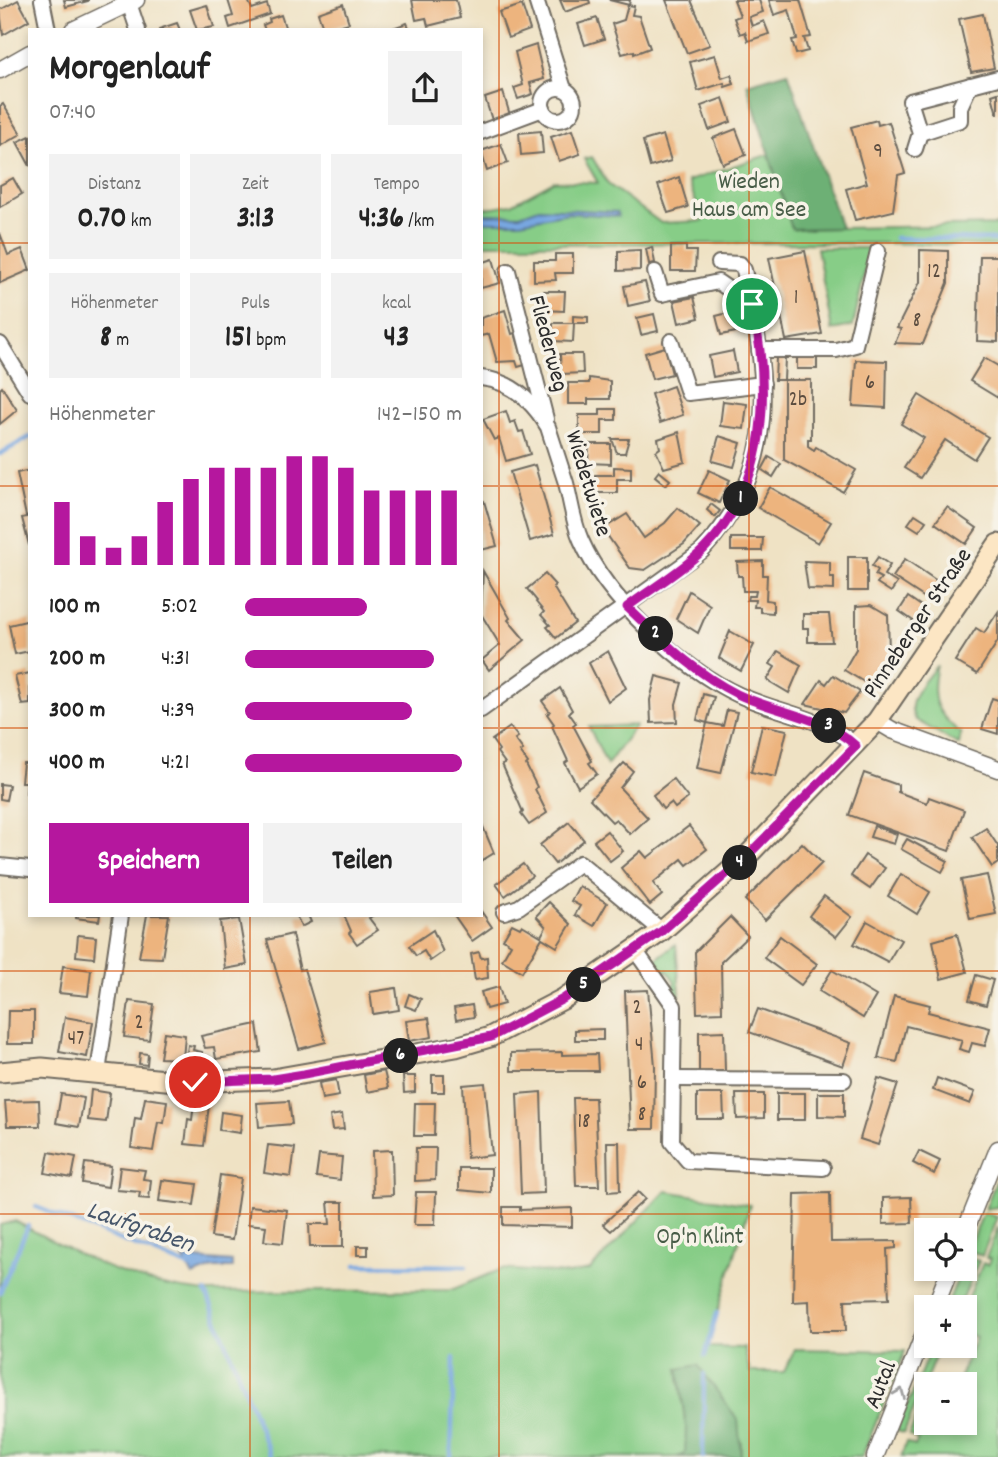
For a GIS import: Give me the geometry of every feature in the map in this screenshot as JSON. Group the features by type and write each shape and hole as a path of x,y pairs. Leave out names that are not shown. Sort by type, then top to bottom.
{"main road":[{"name":"Pinneberger Straße","path":"0,1072 42,1068 186,1082 273,1079 456,1046 491,1037 563,999 662,931 749,854 856,746 877,721 998,544"}],"street":[{"path":"43,0 48,28"},
{"path":"536,0 564,89 574,100 569,116 557,120 543,109"},
{"path":"77,28 133,1 138,28"},
{"path":"0,70 28,54"},
{"path":"915,149 920,133 910,101 998,78"},
{"path":"920,133 960,120 960,107 970,85"},
{"path":"543,109 547,92 564,89"},
{"path":"483,131 543,109"},
{"path":"759,351 835,350 855,345 878,251"},
{"path":"483,709 702,551 724,528 754,468 760,436 762,384 752,304 744,270 740,264 717,256 718,282"},
{"name":"Fliederweg","path":"508,271 548,427"},
{"path":"655,272 662,293 718,282 752,304"},
{"path":"671,341 688,399 762,384"},
{"path":"0,344 28,390"},
{"name":"Wiedetwiete","path":"483,377 498,381 522,394 548,427 580,540 597,571 627,607 683,659 715,683 741,696 838,729 856,746"},
{"path":"877,721 892,730 998,769"},
{"path":"504,912 519,907 580,863 662,931"},
{"path":"0,866 28,869"},
{"path":"98,1072 121,917"},
{"path":"635,950 674,1006 672,1142 688,1161 823,1168"},
{"path":"673,1079 844,1080"},
{"path":"970,1218 998,1149"},
{"name":"Autal","path":"875,1457 914,1358"}],"green space":[{"path":"788,72 841,228 792,229 747,84"},
{"name":"Wieden Haus am See","path":"770,154 792,229 998,225 998,246 882,243 483,244 483,209 512,204 554,181 598,183 584,159 592,157 608,184 661,223 703,221 688,181"},
{"path":"817,248 870,248 853,326 832,330"},
{"path":"937,665 934,687 936,703 945,718 961,733 959,745 916,720 912,713 917,691"},
{"path":"636,725 607,765 589,727"},
{"path":"676,944 680,994 677,997 672,990 675,982 667,970 663,978 651,963"},
{"path":"998,1176 998,1207 985,1209"},
{"name":"Op'n Klint","path":"666,1191 750,1205 707,1347 744,1348 750,1372 784,1372 795,1349 905,1351 862,1457 741,1457 741,1442 678,1370 686,1427 686,1454 677,1457 0,1457 0,1225 15,1221 62,1246 130,1276 153,1283 206,1292 451,1290 502,1269 568,1274 590,1270"},
{"path":"983,1213 997,1217 982,1256 977,1254 977,1229"},
{"path":"998,1227 998,1457 901,1457 906,1442 915,1446 918,1440 909,1435 914,1423 914,1435 977,1435 977,1372 962,1372 968,1358 977,1358 977,1295 969,1295 983,1263 988,1265 990,1259 986,1258"},
{"path":"957,1281 970,1281 964,1295 951,1295"},
{"path":"927,1358 935,1358 929,1372 921,1372"},
{"path":"698,1365 738,1420 741,1457 677,1457 685,1454 686,1427 678,1369"},
{"path":"914,1389 914,1409 904,1433 897,1431"}],"water":[{"path":"539,208 617,212 618,216 568,213 520,222 483,222 483,214 520,215"},
{"path":"183,1258 232,1262 232,1268 213,1268 193,1276"}],"building":[{"path":"18,0 29,20 3,35 0,10"},
{"path":"64,0 88,0 88,1 66,7"},
{"path":"228,0 248,0 252,9 267,4 270,14 230,28 227,18 233,16"},
{"path":"412,0 456,0 460,18 428,26 426,18 416,20"},
{"path":"560,0 589,0 590,3 565,12"},
{"path":"609,0 630,0 629,5"},
{"path":"666,0 691,0 710,45 687,53"},
{"path":"734,0 759,0 763,12 749,17 752,26 764,21 769,34 748,41 745,32 740,34 734,18 740,16"},
{"path":"769,0 800,0 811,37 804,38 808,51 796,54 792,40 797,39 789,10 774,15"},
{"path":"343,4 349,23 323,28 318,13"},
{"path":"207,5 214,27 196,28 190,10"},
{"path":"522,5 530,30 508,38 499,12"},
{"path":"628,5 634,6 632,15 639,16 650,48 634,54 634,51 622,54 612,24 624,20"},
{"path":"983,14 994,68 971,72 959,19"},
{"path":"281,15 285,28 264,28 263,25 270,22 269,19"},
{"path":"597,18 604,39 585,45 578,24"},
{"path":"177,23 179,28 162,28"},
{"path":"407,23 409,28 393,28"},
{"path":"536,45 544,79 530,83 533,94 518,99 514,88 523,85 515,52"},
{"path":"715,55 722,78 731,75 734,84 725,87 724,83 698,91 690,62"},
{"path":"503,92 510,115 492,120 485,98"},
{"path":"998,93 998,114 997,114 992,95"},
{"path":"723,98 731,122 709,130 701,106"},
{"path":"3,104 21,134 0,146 0,106"},
{"path":"877,120 878,125 889,122 905,173 898,175 893,211 855,220 846,189 867,183 851,127"},
{"path":"736,129 746,155 723,164 713,138"},
{"path":"572,130 580,154 559,161 551,137"},
{"path":"541,131 543,153 521,155 519,133"},
{"path":"663,135 671,161 650,167 643,141"},
{"path":"28,137 28,162 17,142"},
{"path":"501,144 508,163 487,171 483,150"},
{"path":"679,177 688,207 668,213 658,185"},
{"path":"13,178 22,194 0,207 0,185"},
{"path":"0,233 8,255 22,249 28,271 0,283"},
{"path":"671,246 686,246 686,251 696,251 695,271 671,271"},
{"path":"652,247 655,263 649,264 646,249"},
{"path":"640,250 640,270 618,271 618,251"},
{"path":"920,250 948,251 948,283 923,344 895,343 901,329 897,328 920,282"},
{"path":"805,251 822,334 786,340 769,258"},
{"path":"555,254 573,254 573,273 555,273 556,280 534,281 534,261 555,261"},
{"path":"980,256 998,256 998,342 977,341"},
{"path":"493,259 500,283 483,287 483,262"},
{"path":"645,282 650,301 628,306 624,286"},
{"path":"544,291 565,291 564,311 543,310"},
{"path":"694,297 699,318 679,323 674,301"},
{"path":"505,310 523,360 526,359 528,364 518,367 516,361 497,362 489,334 483,336 483,317"},
{"path":"736,311 741,331 721,335 716,316"},
{"path":"654,314 658,331 641,335 637,318"},
{"path":"573,316 588,317 588,323 574,323 573,342 553,341 553,323 573,323"},
{"path":"665,347 672,374 652,379 645,353"},
{"path":"733,351 737,372 713,377 709,356"},
{"path":"560,354 582,354 583,373 561,374"},
{"path":"817,357 817,369 797,369 797,358"},
{"path":"776,358 785,358 784,380 775,380"},
{"path":"984,358 998,366 998,398 970,381"},
{"path":"856,360 887,361 886,408 853,406"},
{"path":"589,378 610,381 610,399 588,399 588,404 568,404 568,383 589,383"},
{"path":"784,380 811,380 811,439 808,439 808,446 814,450 816,447 856,470 843,492 784,460"},
{"path":"673,386 683,415 660,423 651,394"},
{"path":"2,387 17,410 0,424 0,389"},
{"path":"919,395 988,437 974,459 945,440 920,478 904,468 924,438 901,424"},
{"path":"723,401 747,404 744,429 720,426"},
{"path":"600,409 616,409 616,420 602,420 602,434 579,434 579,415 600,415"},
{"path":"506,411 510,423 515,421 519,432 523,431 530,454 506,461 499,438 494,440 483,419"},
{"path":"679,432 685,462 664,468 656,451 660,448 658,439"},
{"path":"719,436 741,443 734,467 712,461"},
{"path":"612,439 629,439 625,453 617,453"},
{"path":"589,444 611,444 611,464 588,463"},
{"path":"769,457 781,464 773,477 762,470"},
{"path":"535,465 554,534 530,541 510,472"},
{"path":"614,467 631,468 631,479 617,479 617,493 595,493 595,475 614,475"},
{"path":"28,470 26,516 17,473"},
{"path":"709,470 730,480 719,503 698,493"},
{"path":"659,471 670,480 666,485 655,476"},
{"path":"770,487 831,522 818,543 758,508"},
{"path":"483,501 497,546 483,550"},
{"path":"711,504 720,511 715,517 707,510"},
{"path":"947,507 977,528 966,544 935,523"},
{"path":"678,508 700,526 684,544 645,570 630,568 603,529 627,514 644,538 665,523"},
{"path":"915,514 926,521 919,531 908,524"},
{"path":"28,516 28,541 22,518"},
{"path":"731,538 763,538 762,551 731,551"},
{"path":"848,557 867,557 867,591 848,591"},
{"path":"878,557 890,565 884,575 897,583 891,592 877,583 881,578 875,575 878,570 872,566"},
{"path":"905,559 940,583 928,600 893,577"},
{"path":"763,561 763,575 767,575 766,600 773,601 773,613 760,612 760,607 754,607 755,600 747,600 748,596 755,596 756,591 743,591 742,576 738,576 737,562"},
{"path":"804,561 830,562 830,577 834,577 834,590 808,589"},
{"path":"483,571 510,618 508,620 525,640 489,670 483,659 500,645 483,617"},
{"path":"545,574 555,585 553,587 575,623 556,638 541,615 544,612 527,589"},
{"path":"689,591 710,605 698,633 676,619"},
{"path":"908,597 924,608 915,622 899,611"},
{"path":"871,605 888,615 889,653 869,685 844,670 856,649 856,606"},
{"path":"998,612 998,641 977,674 955,661 976,628 984,633"},
{"path":"803,614 829,614 832,642 808,642 808,628 803,628"},
{"path":"28,620 28,651 15,654 9,625"},
{"path":"730,631 754,645 741,671 719,658"},
{"path":"608,651 626,688 608,701 589,663"},
{"path":"778,651 801,665 789,693 767,680 775,667 770,664"},
{"path":"28,673 28,704 22,705 15,676"},
{"path":"833,675 860,692 844,713 805,704 821,680 826,684"},
{"path":"656,676 682,683 676,704 677,722 651,723 650,700"},
{"path":"560,688 572,710 569,713 576,723 573,725 592,761 589,763 597,774 578,787 565,763 568,761 552,726 554,724 547,714 550,712 542,701"},
{"path":"703,694 714,697 707,723 697,720"},
{"path":"992,698 998,700 998,734 982,729"},
{"path":"727,710 737,712 721,773 697,768 707,723 723,726"},
{"path":"762,725 787,730 776,777 751,772"},
{"path":"510,727 518,737 515,739 523,750 520,752 528,763 526,765 537,787 535,789 547,813 529,825 521,814 523,812 502,764 505,763 492,740"},
{"path":"23,763 28,763 28,794 27,782 21,782"},
{"path":"624,763 633,771 620,788 648,818 630,834 616,819 612,822 590,799"},
{"path":"864,773 898,785 898,792 927,803 929,797 964,810 949,851 849,815"},
{"path":"673,779 688,798 675,808 671,803 663,809 653,795"},
{"path":"0,784 9,785 6,800 0,799"},
{"path":"569,822 584,840 555,864 540,845"},
{"path":"689,826 707,849 687,865 682,859 653,883 662,895 650,905 621,868 641,851 647,858"},
{"path":"874,826 897,834 894,844 870,837"},
{"path":"483,827 494,853 483,860"},
{"path":"986,828 998,846 998,863 992,867 972,837"},
{"path":"607,831 623,851 610,861 594,841"},
{"path":"907,839 948,861 942,872 901,849"},
{"path":"802,843 822,863 765,920 745,900"},
{"path":"865,855 885,868 870,889 851,876"},
{"path":"523,864 532,876 505,896 496,884"},
{"path":"901,874 930,892 917,914 888,896"},
{"path":"987,875 996,914 970,919 961,880"},
{"path":"579,886 607,903 594,926 575,915 580,906 571,901"},
{"path":"824,896 852,917 836,937 809,916"},
{"path":"549,902 571,924 557,947 542,938 522,972 502,960 511,944 503,939 512,924 520,928 522,925 541,936 546,927 536,916"},
{"path":"483,914 492,927 472,941 455,917 483,917"},
{"path":"76,917 100,917 99,921"},
{"path":"147,917 169,917 162,958 139,957"},
{"path":"297,917 309,917 311,922 301,927"},
{"path":"345,917 371,917 378,930 357,944 349,933 351,931"},
{"path":"730,917 748,936 721,962 722,1012 697,1013 695,952"},
{"path":"239,919 247,965 225,969 220,921"},
{"path":"867,921 901,940 888,962 854,944"},
{"path":"433,930 443,952 430,961 424,951 416,956 409,946"},
{"path":"292,934 300,970 304,969 326,1042 299,1049 267,940"},
{"path":"957,934 967,972 941,979 933,941"},
{"path":"78,935 96,937 94,958 76,956"},
{"path":"780,936 817,964 801,985 764,958"},
{"path":"479,952 481,958 487,957 488,978 475,980 471,954"},
{"path":"63,966 91,970 88,996 59,993"},
{"path":"832,970 876,996 863,1018 819,991"},
{"path":"976,975 993,980 986,1005 969,1000"},
{"path":"499,987 504,1004 486,1009 481,992"},
{"path":"396,988 399,1010 373,1014 370,992"},
{"path":"648,990 655,1066 654,1129 630,1129 625,991"},
{"path":"409,994 421,999 416,1010 405,1006"},
{"path":"894,996 930,1005 928,1012 990,1028 985,1046 972,1043 969,1052 959,1049 962,1040 906,1026 897,1062 878,1058"},
{"path":"129,1001 154,1004 149,1040 124,1037"},
{"path":"472,1005 474,1017 456,1020 454,1008"},
{"path":"758,1009 851,1043 843,1066 749,1032"},
{"path":"8,1011 34,1011 34,1044 7,1044"},
{"path":"65,1017 93,1022 87,1057 59,1052"},
{"path":"429,1018 432,1037 409,1041 406,1021"},
{"path":"257,1024 261,1052 216,1059 214,1047 205,1048 201,1036"},
{"path":"603,1029 603,1040 575,1040 575,1030"},
{"path":"724,1031 725,1071 699,1072 699,1032"},
{"path":"164,1032 185,1035 183,1059 160,1058"},
{"path":"188,1045 194,1046 193,1050 202,1052 201,1062 186,1059"},
{"path":"562,1052 562,1055 597,1054 598,1071 511,1071 511,1053"},
{"path":"140,1053 148,1054 147,1065 139,1064"},
{"path":"384,1071 388,1088 367,1092 364,1075"},
{"path":"432,1075 444,1075 444,1092 432,1092"},
{"path":"403,1076 415,1076 415,1092 404,1093"},
{"path":"878,1078 898,1084 878,1145 860,1139"},
{"path":"937,1078 975,1092 970,1104 933,1090"},
{"path":"336,1080 339,1096 322,1099 319,1083"},
{"path":"485,1083 492,1155 467,1158 463,1085"},
{"path":"91,1090 110,1093 106,1122 88,1120"},
{"path":"541,1092 544,1193 521,1194 517,1094"},
{"path":"777,1093 805,1093 805,1120 777,1120"},
{"path":"818,1093 844,1093 844,1117 818,1116"},
{"path":"61,1094 84,1098 79,1127 56,1123"},
{"path":"697,1094 723,1094 724,1119 697,1119"},
{"path":"736,1094 764,1094 764,1118 737,1119"},
{"path":"145,1098 167,1101 164,1123 158,1122 153,1151 131,1148 135,1118 141,1119"},
{"path":"573,1098 595,1098 599,1186 576,1186"},
{"path":"39,1100 40,1126 7,1126 5,1101"},
{"path":"289,1101 292,1124 259,1127 257,1103"},
{"path":"194,1103 209,1105 204,1146 185,1144 188,1119 192,1120"},
{"path":"415,1103 435,1103 434,1136 414,1136"},
{"path":"221,1112 242,1115 240,1133 219,1130"},
{"path":"342,1114 344,1129 332,1130 330,1116"},
{"path":"607,1142 619,1142 620,1191 608,1192"},
{"path":"268,1145 295,1148 291,1177 264,1173"},
{"path":"416,1148 436,1148 435,1180 415,1181"},
{"path":"392,1150 393,1195 373,1196 372,1151"},
{"path":"919,1151 940,1161 934,1174 913,1163"},
{"path":"49,1152 76,1157 72,1178 45,1173"},
{"path":"319,1155 342,1157 340,1180 316,1177"},
{"path":"85,1163 111,1166 108,1187 82,1183"},
{"path":"120,1167 145,1170 143,1179 151,1180 149,1199 139,1198 140,1192 117,1190"},
{"path":"459,1168 491,1168 491,1193 459,1190"},
{"path":"220,1175 241,1178 232,1240 211,1237"},
{"path":"162,1180 197,1184 194,1205 159,1201"},
{"path":"416,1192 436,1192 435,1225 414,1225"},
{"path":"638,1192 645,1199 611,1231 603,1224"},
{"path":"830,1193 831,1242 896,1241 896,1248 887,1249 889,1299 845,1300 846,1331 810,1331 809,1301 793,1302 795,1194"},
{"path":"911,1197 912,1223 883,1224 883,1198"},
{"path":"328,1202 343,1202 343,1247 310,1247 309,1224 330,1224"},
{"path":"250,1206 287,1210 283,1243 264,1241 266,1226 248,1224"},
{"path":"503,1207 520,1207 520,1210 572,1208 572,1227 503,1225"},
{"path":"357,1246 368,1246 368,1255 357,1255"}],"waterway":[{"path":"895,238 998,240"},
{"path":"0,454 28,438"},
{"name":"Laufgraben","path":"36,1207 190,1267"},
{"path":"0,1292 28,1226"},
{"name":"Laufgraben","path":"356,1265 466,1266"},
{"path":"206,1292 271,1457"},
{"path":"705,1356 717,1313"},
{"path":"451,1457 454,1358"},
{"path":"703,1457 704,1374"}],"route":[{"path":"195,1082 273,1079 456,1046 491,1037 563,999 662,931 718,884 856,746 838,729 762,704 715,683 683,659 627,607 702,551 724,528 744,494 754,468 760,436 762,384 758,332 752,304"}]}
